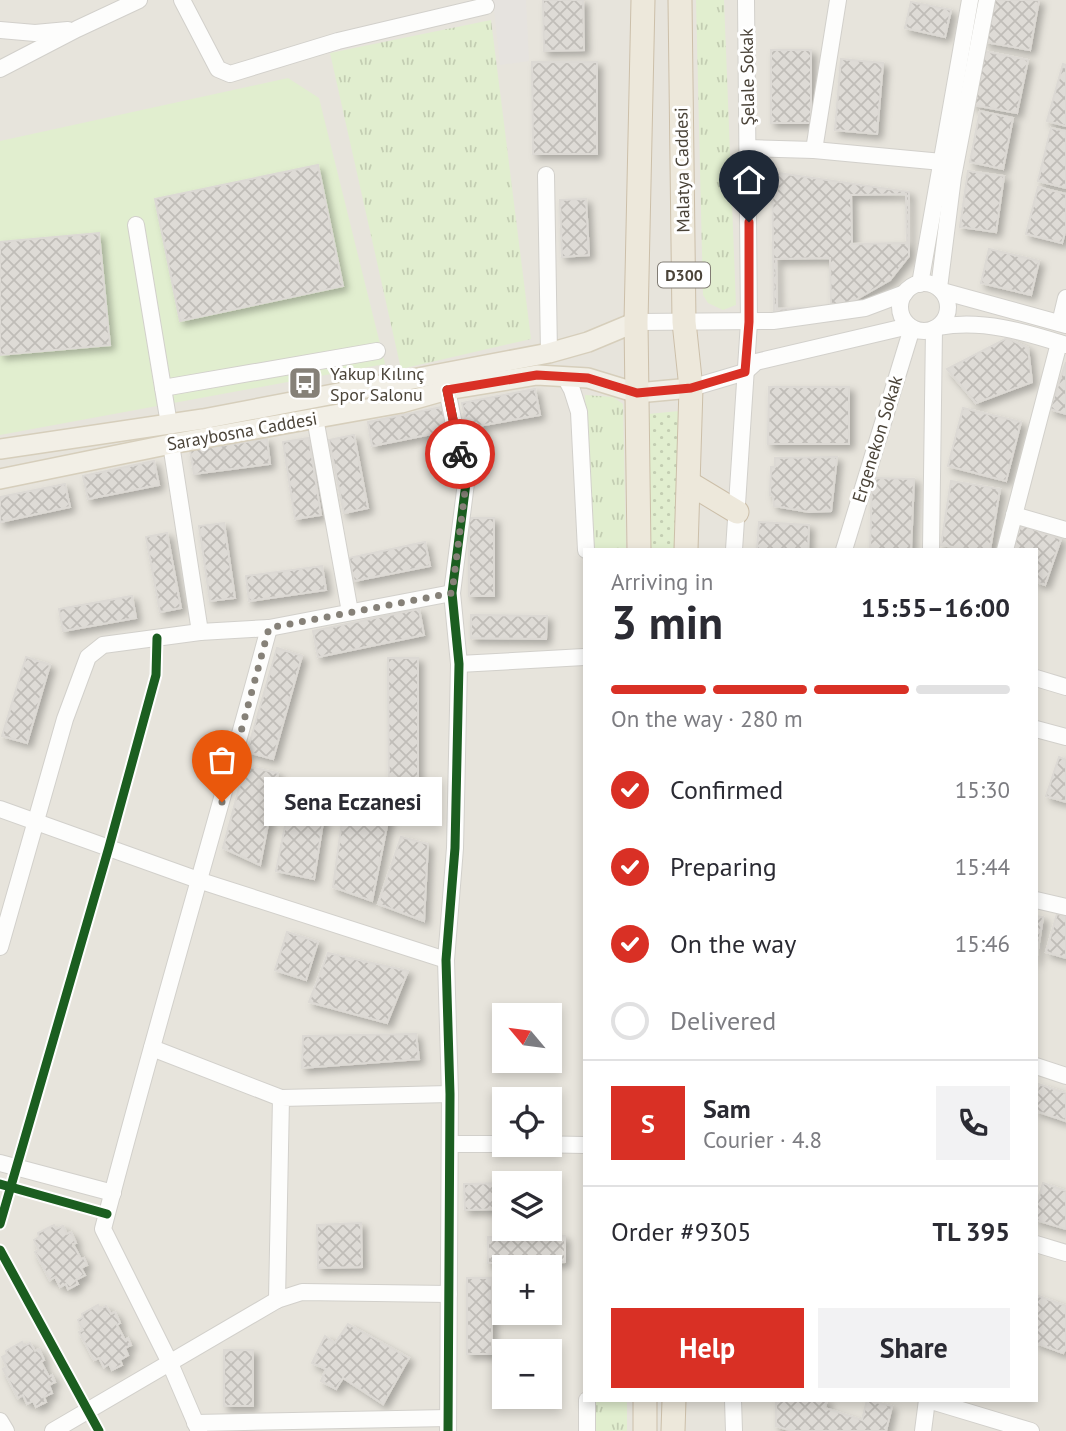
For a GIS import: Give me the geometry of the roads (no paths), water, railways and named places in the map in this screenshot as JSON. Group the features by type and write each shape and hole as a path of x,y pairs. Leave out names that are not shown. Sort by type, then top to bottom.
{"highway":[{"name":"D300","path":"639,548 636,322 643,0"},
{"name":"Malatya Caddesi","path":"680,0 684,322 691,388 686,548"},
{"path":"689,483 737,512"},
{"path":"645,1402 645,1431"},
{"path":"673,1431 674,1402"}],"main road":[{"name":"Saraybosna Caddesi","path":"0,479 170,434 550,353 588,342 636,322"},
{"name":"Saraybosna Caddesi","path":"0,449 315,418 401,403 447,390 537,375 588,378 637,393 691,388"}],"street":[{"path":"0,69 139,0"},
{"path":"182,0 218,69 230,74 338,41 486,6"},
{"name":"Şelale Sokak","path":"734,548 749,322 746,0"},
{"path":"814,150 838,0"},
{"path":"920,284 970,0"},
{"path":"936,328 944,322 948,310 946,297 941,290 953,177 987,0"},
{"path":"0,30 34,33 77,29"},
{"path":"749,148 814,150 942,162"},
{"path":"546,175 550,353"},
{"path":"136,225 201,632"},
{"path":"636,322 773,321 865,308 905,293 920,284 933,285 941,290 1063,324 1066,298"},
{"path":"905,293 900,307 901,314 910,327 919,331 959,323 981,324 1063,344 1006,548"},
{"path":"691,388 745,372 756,362 910,327"},
{"name":"Ergenekon Sokak","path":"845,548 910,327"},
{"path":"930,548 936,328"},
{"path":"163,388 377,351"},
{"path":"565,377 579,412 586,548"},
{"path":"269,628 103,1229 169,1361 197,1427 448,1424 450,1094 446,960 455,848 459,664 452,593 466,483 447,390"},
{"path":"315,418 350,612"},
{"path":"1014,515 1066,530"},
{"path":"0,947 65,719 88,657 103,645 201,632 269,628 452,593"},
{"path":"459,664 583,657"},
{"path":"1038,679 1066,687"},
{"path":"1038,730 1066,737"},
{"path":"0,809 201,881 446,960"},
{"path":"1038,900 1066,907"},
{"path":"152,1048 281,1098 450,1094"},
{"path":"1038,1067 1066,1076"},
{"path":"277,1300 281,1098"},
{"path":"450,1144 492,1144"},
{"path":"562,1145 583,1145"},
{"path":"0,1163 113,1193"},
{"path":"1038,1245 1066,1253"},
{"path":"53,1431 277,1300 302,1292 449,1294"},
{"path":"587,1402 587,1431"},
{"path":"733,1402 734,1431"},
{"path":"923,1431 928,1402"},
{"path":"935,1402 1031,1431"},
{"path":"0,1421 6,1431"}],"place":[{"name":"Yakup Kılınç Spor Salonu","path":"305,383"},
{"name":"Sena Eczanesi","path":"222,802"}]}
